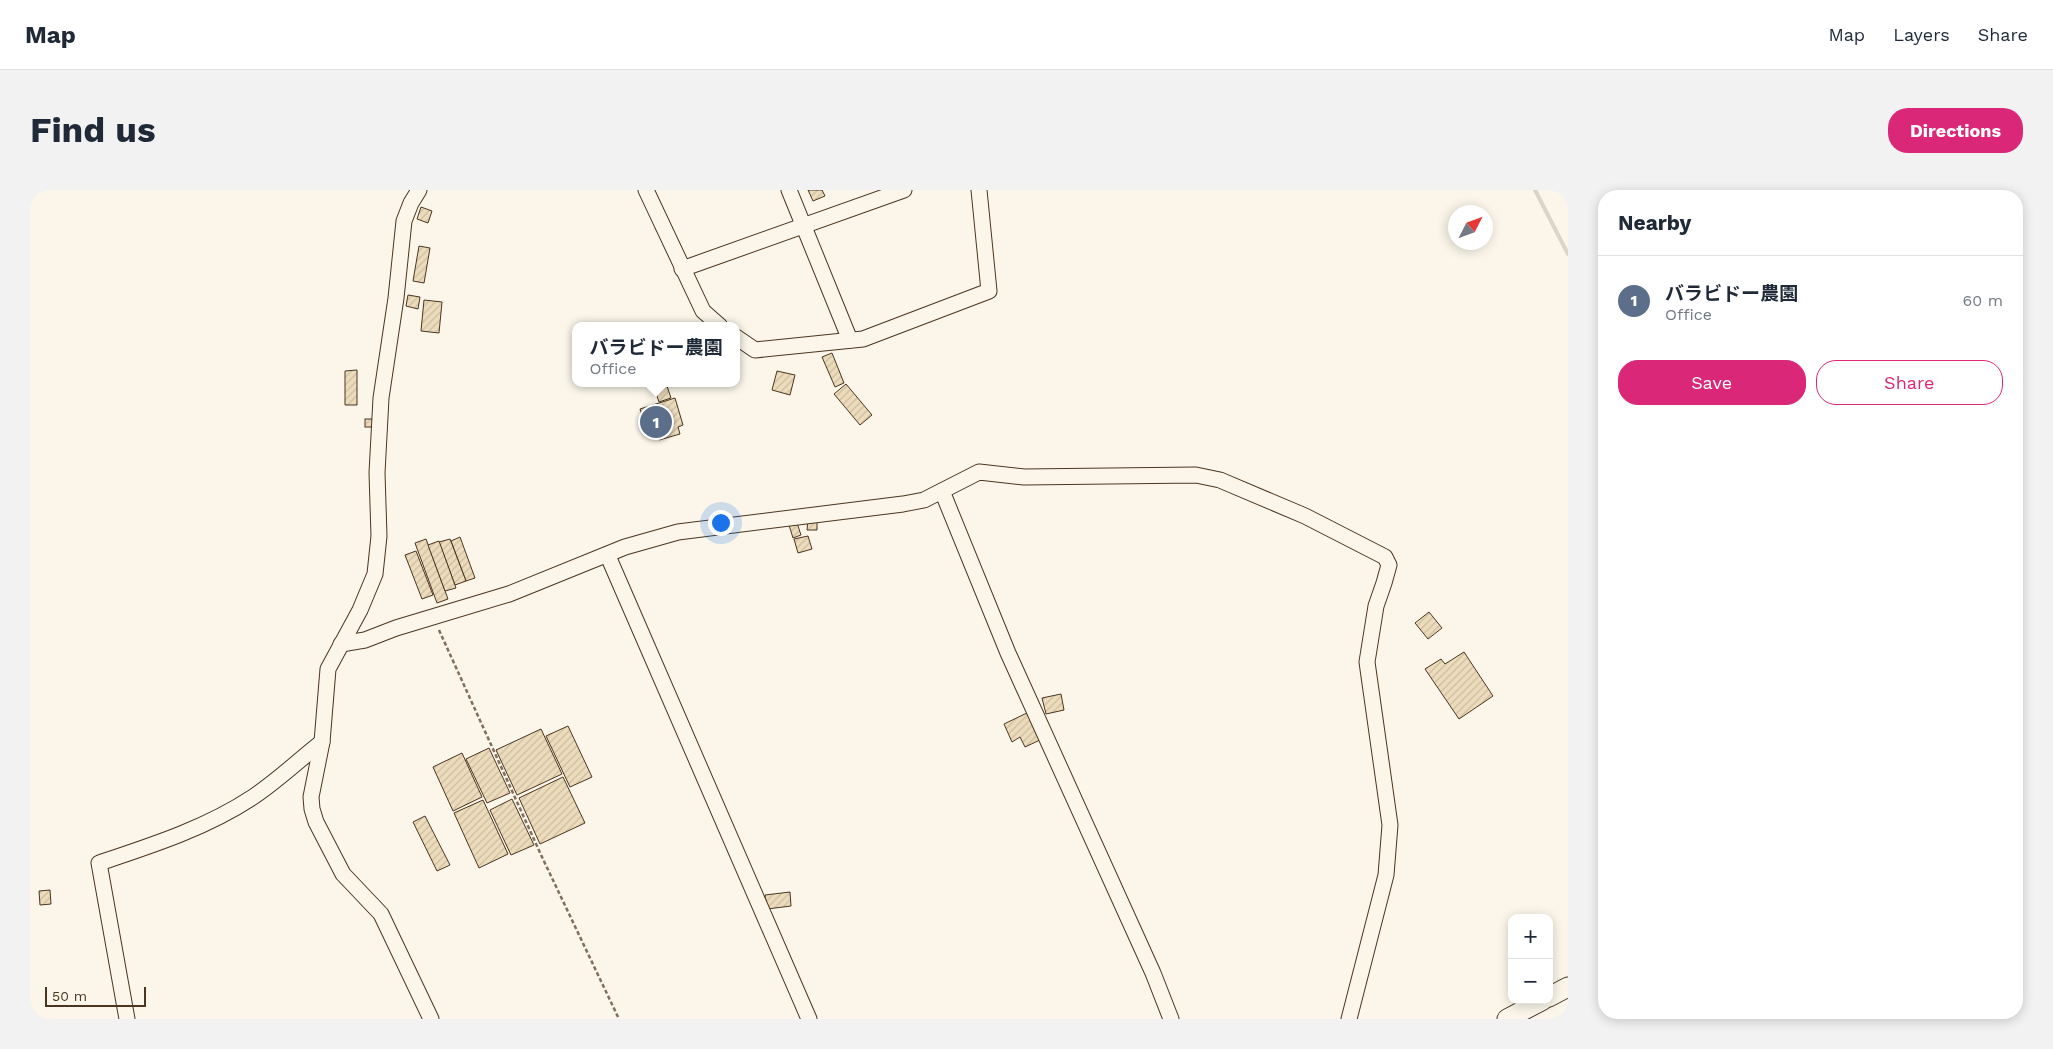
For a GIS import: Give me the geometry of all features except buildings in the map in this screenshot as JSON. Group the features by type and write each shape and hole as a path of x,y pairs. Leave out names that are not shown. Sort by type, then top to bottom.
{"main road":[{"path":"1553,995 1568,987"},
{"path":"1507,1019 1535,1004"}],"street":[{"path":"419,190 411,203 404,221 396,298 381,398 378,473 379,536 375,574 360,610 328,669 322,742 311,798 316,822 343,874 381,914 431,1019"},
{"path":"646,190 703,311 715,322"},
{"path":"790,190 850,340"},
{"path":"682,269 904,190"},
{"path":"740,340 755,350 863,339 989,291 979,190"},
{"path":"341,644 365,640 396,628 509,594 625,548 678,532 904,504 924,500 979,472 1024,477 1196,476 1220,480 1305,516 1385,557 1389,564 1376,606 1367,662 1390,825 1386,874 1350,1019"},
{"path":"942,491 1008,653 1153,973 1171,1019"},
{"path":"608,556 809,1019"},
{"path":"127,1019 99,862 168,840 215,820 254,796 322,742"}],"path":[{"path":"434,617 542,857 619,1019"}],"waterway":[{"path":"1535,190 1568,254"}],"place":[{"name":"バラビドー農園","path":"656,422"}]}
